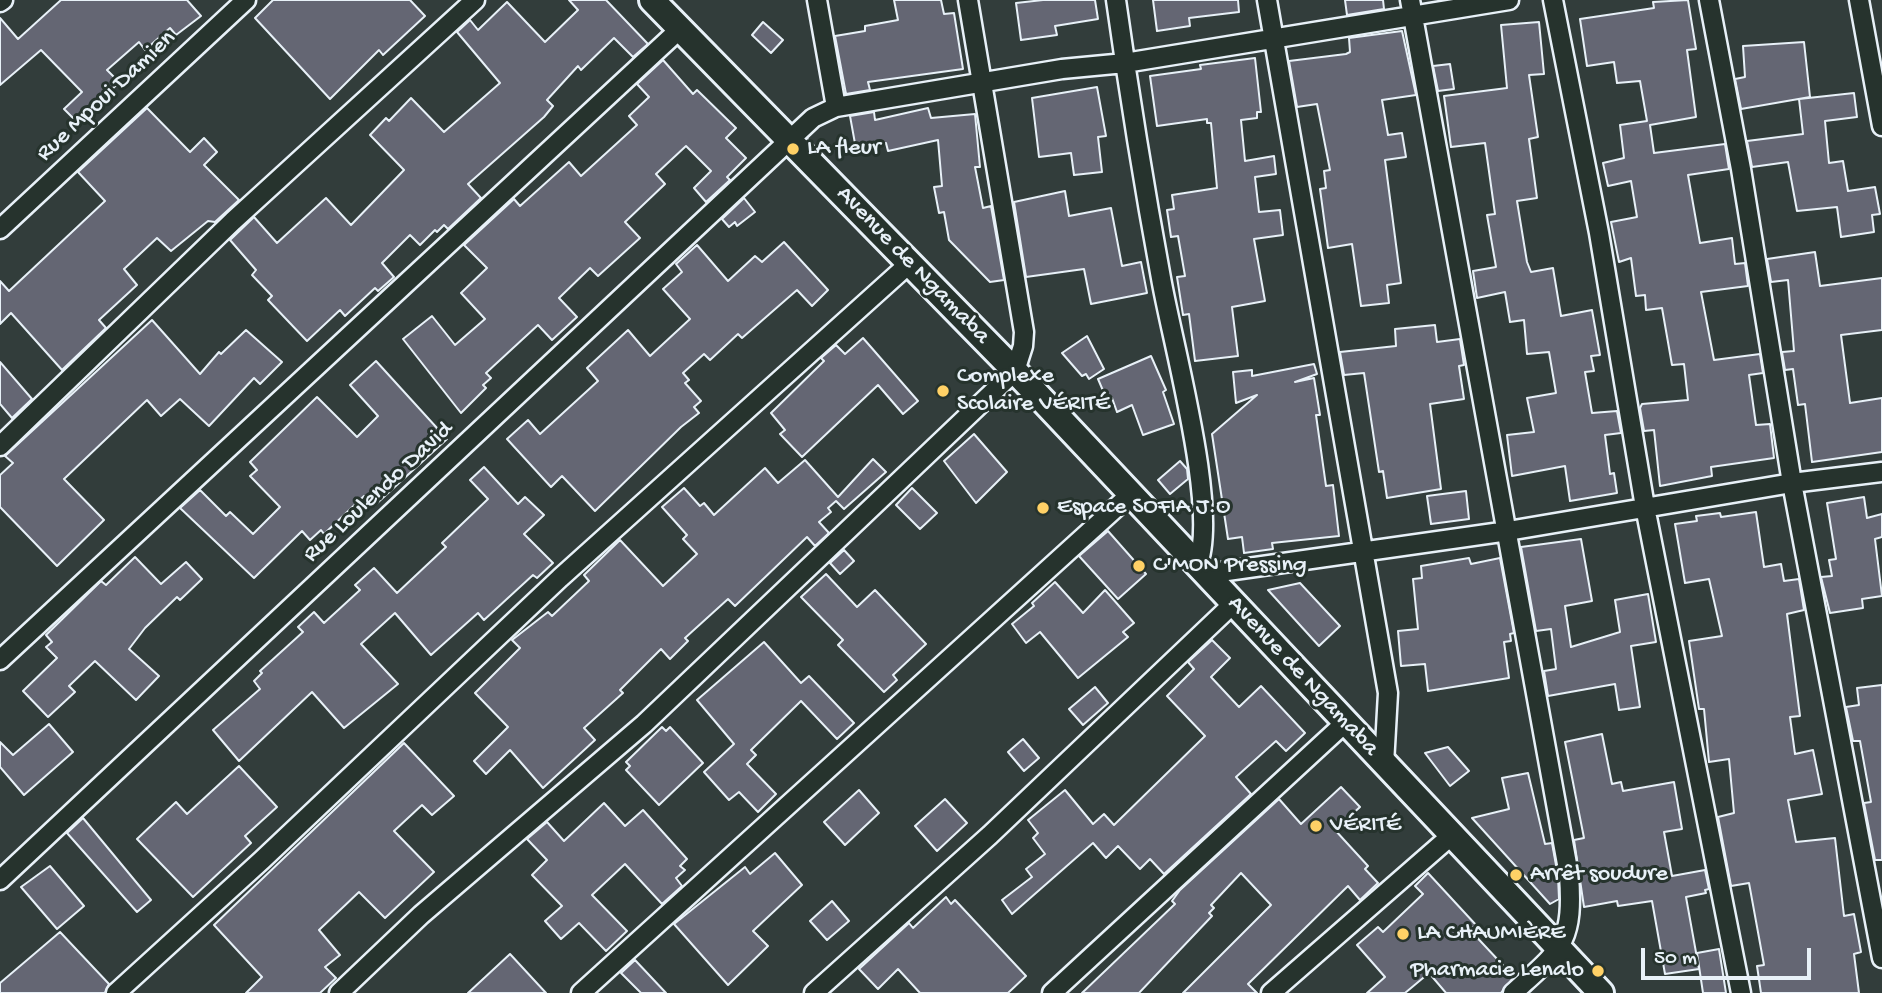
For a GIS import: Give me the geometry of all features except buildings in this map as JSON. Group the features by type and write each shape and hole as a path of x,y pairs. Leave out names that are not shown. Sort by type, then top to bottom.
{"main road":[{"name":"Avenue de Ngamaba","path":"667,11 1015,371 1601,993"}],"street":[{"name":"Rue Mpoui Damien","path":"0,229 246,0"},
{"path":"0,446 233,222 475,0"},
{"path":"817,0 836,107 1062,69 1125,63 1274,40 1411,7 1509,0"},
{"path":"339,993 421,915 644,724 1015,371 1023,346 1024,331 968,0"},
{"path":"1116,0 1160,278 1200,481 1204,535 1201,570 1364,552 1508,531 1792,483 1882,472"},
{"path":"1268,0 1388,693 1384,764"},
{"path":"1553,0 1599,233 1646,507 1741,993"},
{"path":"1709,0 1741,169 1792,483 1882,958"},
{"path":"1859,0 1882,126"},
{"path":"1411,7 1569,875 1571,910 1568,931 1559,950 1513,993"},
{"path":"0,660 667,11"},
{"name":"Rue Loulendo David","path":"0,880 813,118 836,107"},
{"path":"116,993 262,860 560,578 910,262"},
{"path":"580,993 1131,494"},
{"path":"814,993 990,835 1234,603"},
{"path":"1052,993 1346,722"},
{"path":"1271,993 1452,835"}],"place":[{"name":"LA fleur","path":"793,149"},
{"name":"Complexe Scolaire VÉRITÉ","path":"943,391"},
{"name":"Espace SOFIA J.O","path":"1043,508"},
{"name":"C'MON Pressing","path":"1139,566"},
{"name":"VÉRITÉ","path":"1316,826"},
{"name":"Arrêt soudure","path":"1516,875"},
{"name":"LA CHAUMIÈRE","path":"1403,934"},
{"name":"Pharmacie Lenalo","path":"1598,971"}]}
